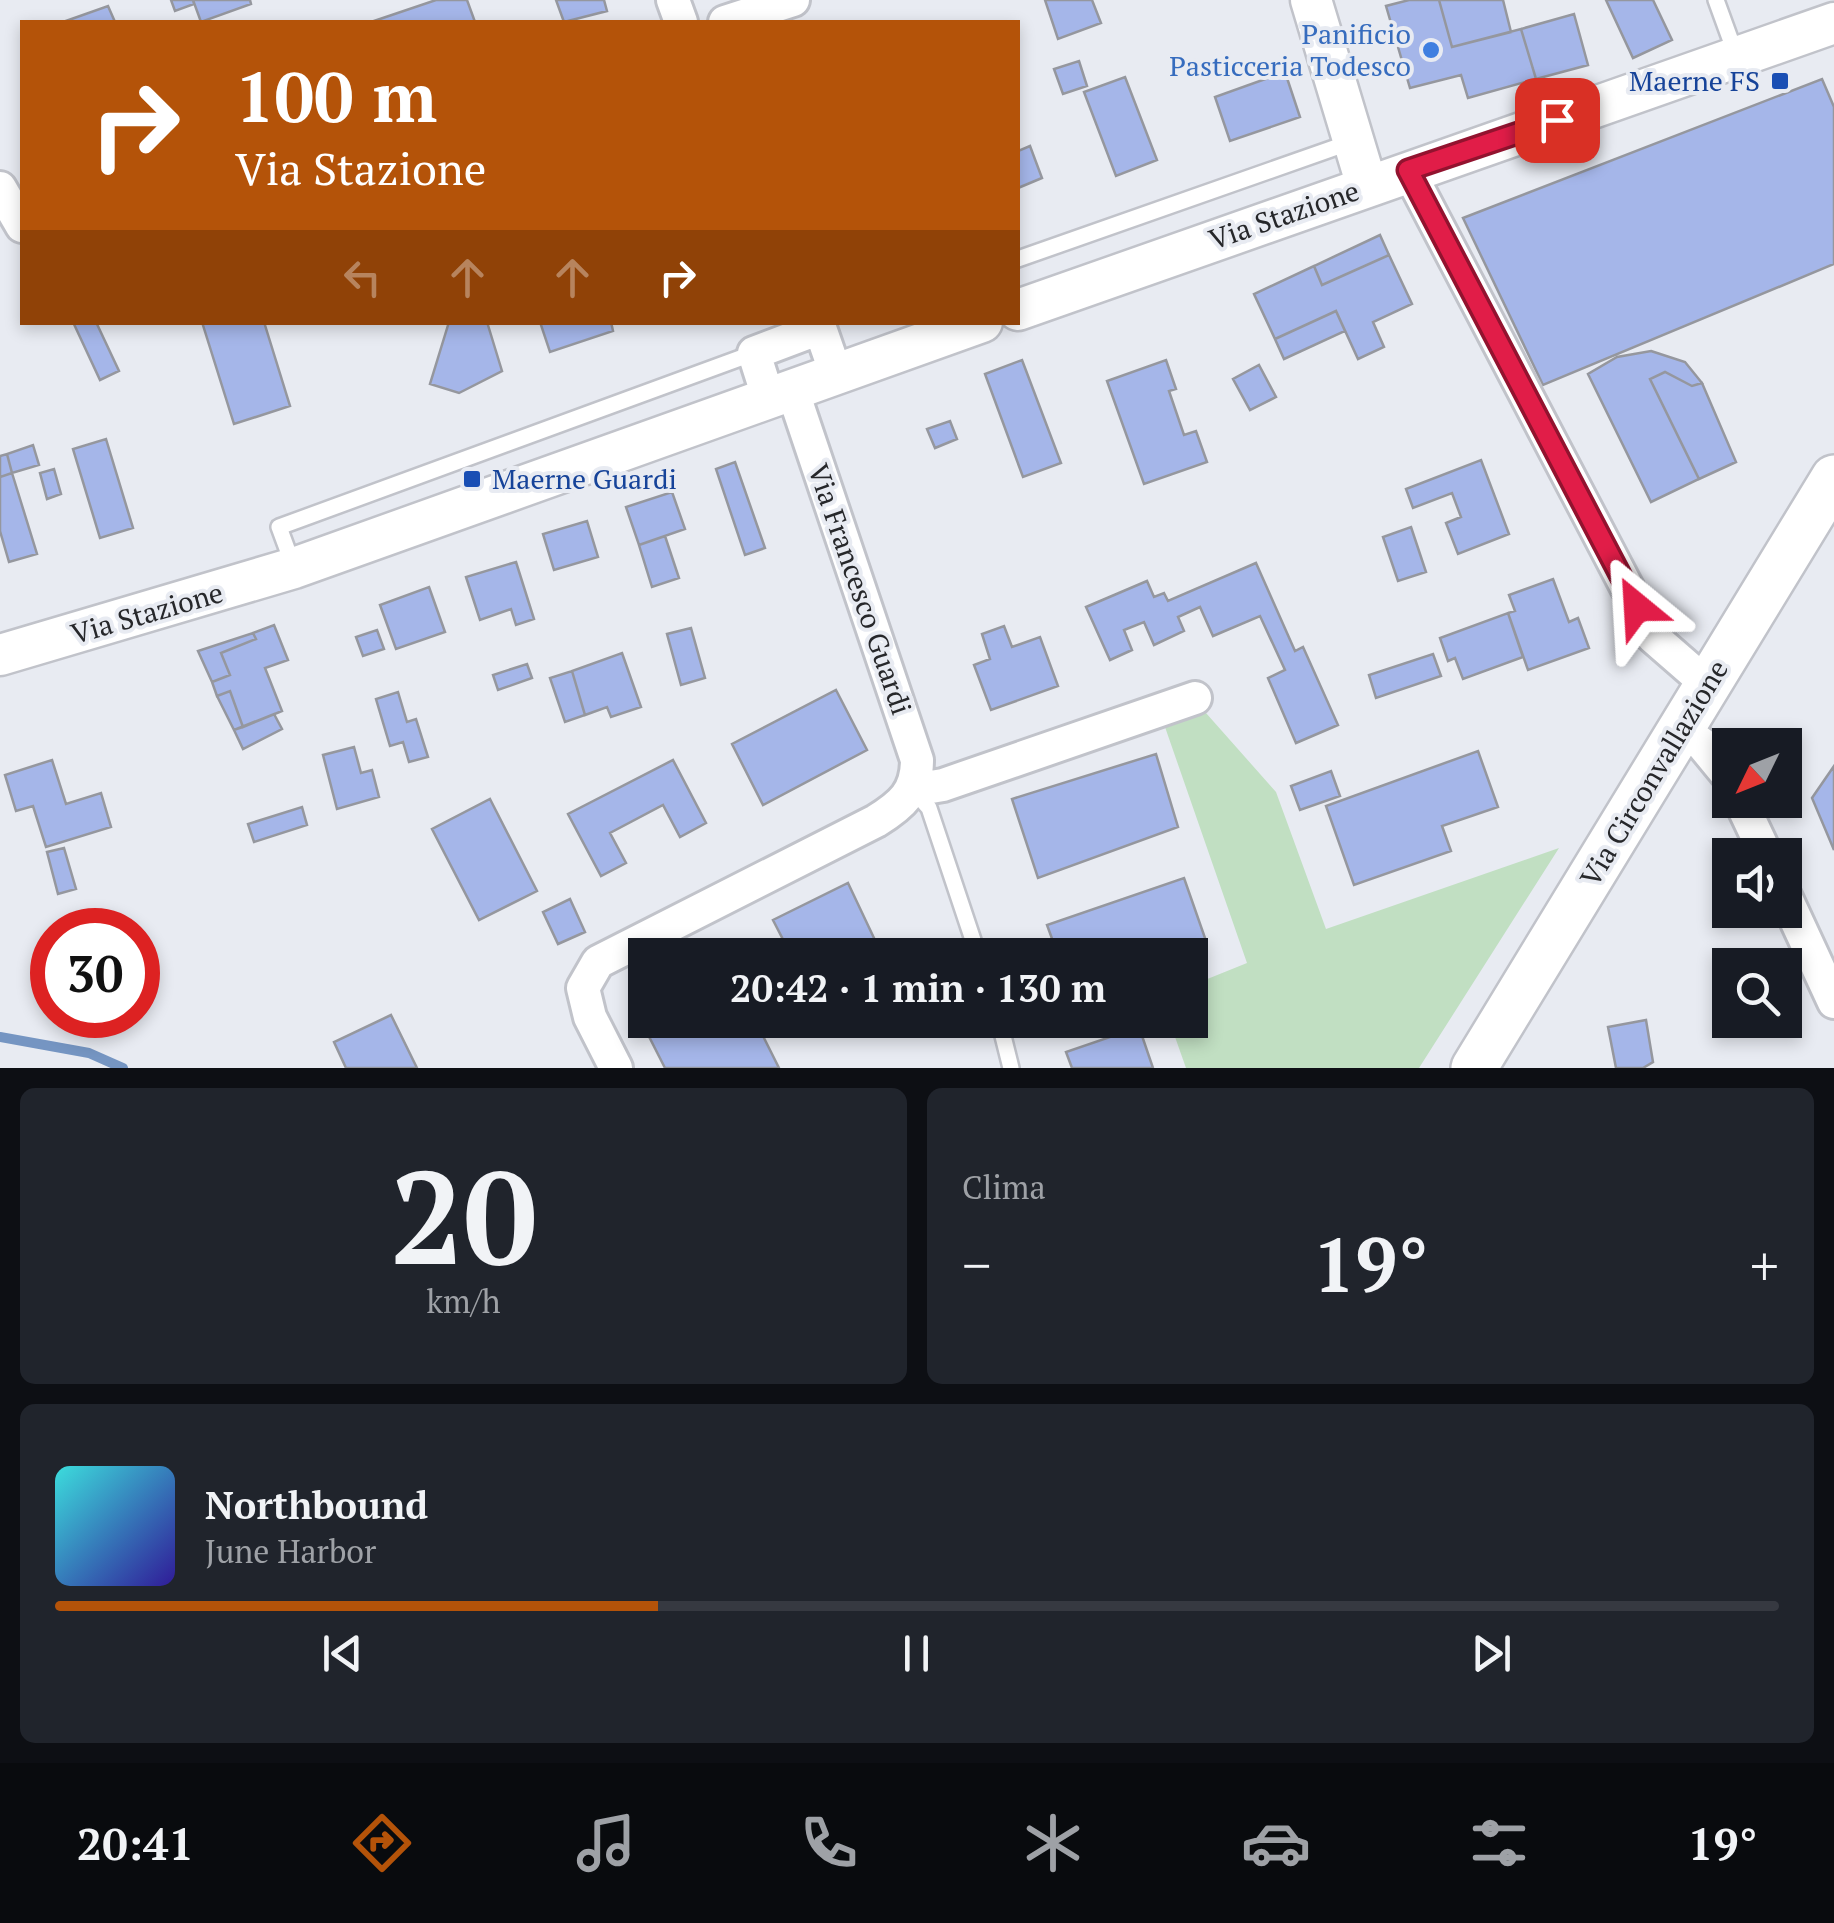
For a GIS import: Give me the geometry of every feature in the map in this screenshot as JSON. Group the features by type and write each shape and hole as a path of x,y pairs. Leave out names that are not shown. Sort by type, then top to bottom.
{"main road":[{"name":"Via Circonvallazione","path":"1474,1068 1834,478"}],"street":[{"path":"732,20 794,0"},
{"path":"1311,0 1366,186"},
{"name":"Via Stazione","path":"1020,309 1834,22"},
{"path":"1408,170 1653,637 1708,684"},
{"path":"0,188 12,224"},
{"name":"Via Stazione","path":"0,655 294,568 974,325"},
{"path":"754,353 809,328 836,374"},
{"name":"Via Francesco Guardi","path":"754,353 780,393 917,760 913,790"},
{"path":"616,1068 590,1017 583,988 598,962 876,821 913,790 943,784 1196,698"},
{"path":"1680,729 1712,756"},
{"path":"1800,928 1834,1002"}],"lane":[{"path":"1716,0 1737,58"},
{"name":"Via Stazione","path":"1020,258 1351,142"},
{"path":"294,568 279,527 754,353"},
{"path":"913,790 929,808 972,938"},
{"path":"1004,1038 1011,1068"}],"green space":[{"path":"1206,713 1276,792 1326,929 1559,848 1419,1068 1186,1068 1175,1038 1208,1038 1208,979 1247,963 1165,727"}],"building":[{"path":"171,0 193,0 194,4 175,11"},
{"path":"193,0 250,0 251,4 200,20"},
{"path":"436,0 467,0 474,20 377,20"},
{"path":"556,0 604,0 607,11 563,20"},
{"path":"1045,0 1092,0 1101,23 1058,39"},
{"path":"1409,0 1439,0 1452,47 1521,29 1536,79 1468,98 1461,75 1410,88 1386,6"},
{"path":"1439,0 1503,0 1511,32 1452,47"},
{"path":"1606,0 1653,0 1672,40 1633,58"},
{"path":"108,6 114,20 69,20"},
{"path":"1574,14 1588,65 1536,79 1521,29"},
{"path":"1079,61 1087,86 1063,94 1054,69"},
{"path":"1285,72 1300,117 1230,141 1215,97"},
{"path":"1125,77 1157,160 1116,176 1084,92"},
{"path":"1822,79 1834,107 1834,264 1543,385 1463,218"},
{"path":"1030,146 1042,178 1020,187 1020,150"},
{"path":"1380,235 1389,255 1322,285 1314,266"},
{"path":"1389,255 1412,304 1373,322 1384,347 1358,359 1336,311 1275,339 1254,294 1314,266 1322,285"},
{"path":"1336,311 1345,331 1284,359 1275,339"},
{"path":"74,325 97,325 119,371 100,380"},
{"path":"203,325 265,325 290,406 234,424"},
{"path":"448,325 488,325 502,371 459,393 430,384"},
{"path":"541,325 612,325 613,331 550,352"},
{"path":"1651,351 1685,362 1702,383 1692,386 1665,372 1650,379 1699,479 1651,502 1588,374 1617,357"},
{"path":"1022,360 1061,463 1023,477 985,374"},
{"path":"1166,360 1176,389 1169,391 1184,435 1196,431 1207,462 1144,484 1107,381"},
{"path":"1259,365 1276,397 1250,410 1233,379"},
{"path":"1665,372 1692,386 1702,383 1736,462 1699,479 1650,379"},
{"path":"950,421 957,439 935,448 927,429"},
{"path":"106,439 133,528 100,538 73,449"},
{"path":"33,445 39,465 12,473 7,454"},
{"path":"7,454 12,473 0,477 0,456"},
{"path":"1481,460 1509,534 1458,554 1446,523 1461,517 1452,493 1413,508 1406,489"},
{"path":"735,462 765,548 745,555 716,469"},
{"path":"54,469 61,494 47,499 40,473"},
{"path":"12,473 37,554 9,562 0,531 0,477"},
{"path":"672,492 685,529 639,545 626,507"},
{"path":"587,521 598,557 554,570 543,534"},
{"path":"1411,527 1426,572 1398,581 1383,537"},
{"path":"665,536 679,578 652,587 639,545"},
{"path":"516,562 534,619 516,625 511,609 480,620 466,577"},
{"path":"1256,563 1295,651 1303,647 1338,725 1296,743 1268,678 1285,670 1260,616 1213,636 1200,607 1178,617 1184,631 1154,645 1144,622 1124,630 1132,650 1110,660 1086,607 1147,581 1154,597 1164,593 1168,601"},
{"path":"1553,579 1569,622 1578,618 1589,648 1528,670 1508,613 1515,611 1509,595"},
{"path":"429,587 445,632 396,649 380,605"},
{"path":"1508,613 1523,657 1463,679 1455,658 1448,661 1440,638"},
{"path":"274,625 288,660 265,668 282,711 243,727 230,691 217,696 212,682 230,675 221,653 256,639 253,633"},
{"path":"1004,626 1012,647 1040,637 1058,686 991,710 974,665 990,659 982,634"},
{"path":"691,628 705,678 681,685 667,634"},
{"path":"377,630 384,649 363,656 356,637"},
{"path":"253,633 256,639 221,653 230,675 212,682 198,651"},
{"path":"622,653 641,707 611,717 607,707 585,715 572,671"},
{"path":"1433,654 1441,676 1376,698 1369,675"},
{"path":"527,664 532,678 498,690 493,675"},
{"path":"572,671 585,715 565,722 550,678"},
{"path":"836,690 867,750 763,805 732,744"},
{"path":"230,691 243,727 234,730 217,696"},
{"path":"398,692 407,722 416,719 428,757 409,762 403,742 390,746 376,699"},
{"path":"274,714 282,729 243,749 234,730"},
{"path":"354,747 361,773 372,770 379,797 337,809 323,755"},
{"path":"1478,751 1498,807 1442,826 1451,851 1354,885 1326,806"},
{"path":"1156,754 1178,827 1038,878 1012,799"},
{"path":"52,760 66,804 101,793 111,827 46,847 33,806 16,811 5,775"},
{"path":"673,760 706,823 680,837 663,805 610,833 626,863 601,876 568,814"},
{"path":"1834,766 1834,850 1812,798"},
{"path":"1331,771 1340,796 1300,810 1291,786"},
{"path":"490,799 537,891 479,920 432,829"},
{"path":"302,807 307,825 254,842 248,824"},
{"path":"64,848 76,889 58,894 47,852"},
{"path":"1184,878 1205,938 1052,938 1047,925"},
{"path":"848,883 874,938 782,938 773,920"},
{"path":"570,899 585,932 558,944 543,912"},
{"path":"391,1015 417,1068 346,1068 334,1042"},
{"path":"1646,1020 1653,1062 1643,1068 1616,1068 1608,1027"},
{"path":"650,1038 764,1038 779,1068 665,1068"},
{"path":"1107,1038 1143,1038 1153,1068 1072,1068 1066,1052"}],"waterway":[{"path":"0,1037 89,1053 123,1068"}],"place":[{"name":"Panificio Pasticceria Todesco","path":"1431,50"},
{"name":"Maerne FS","path":"1780,81"},
{"name":"Maerne Guardi","path":"472,479"}],"route":[{"path":"1557,120 1408,170 1637,607"}]}
